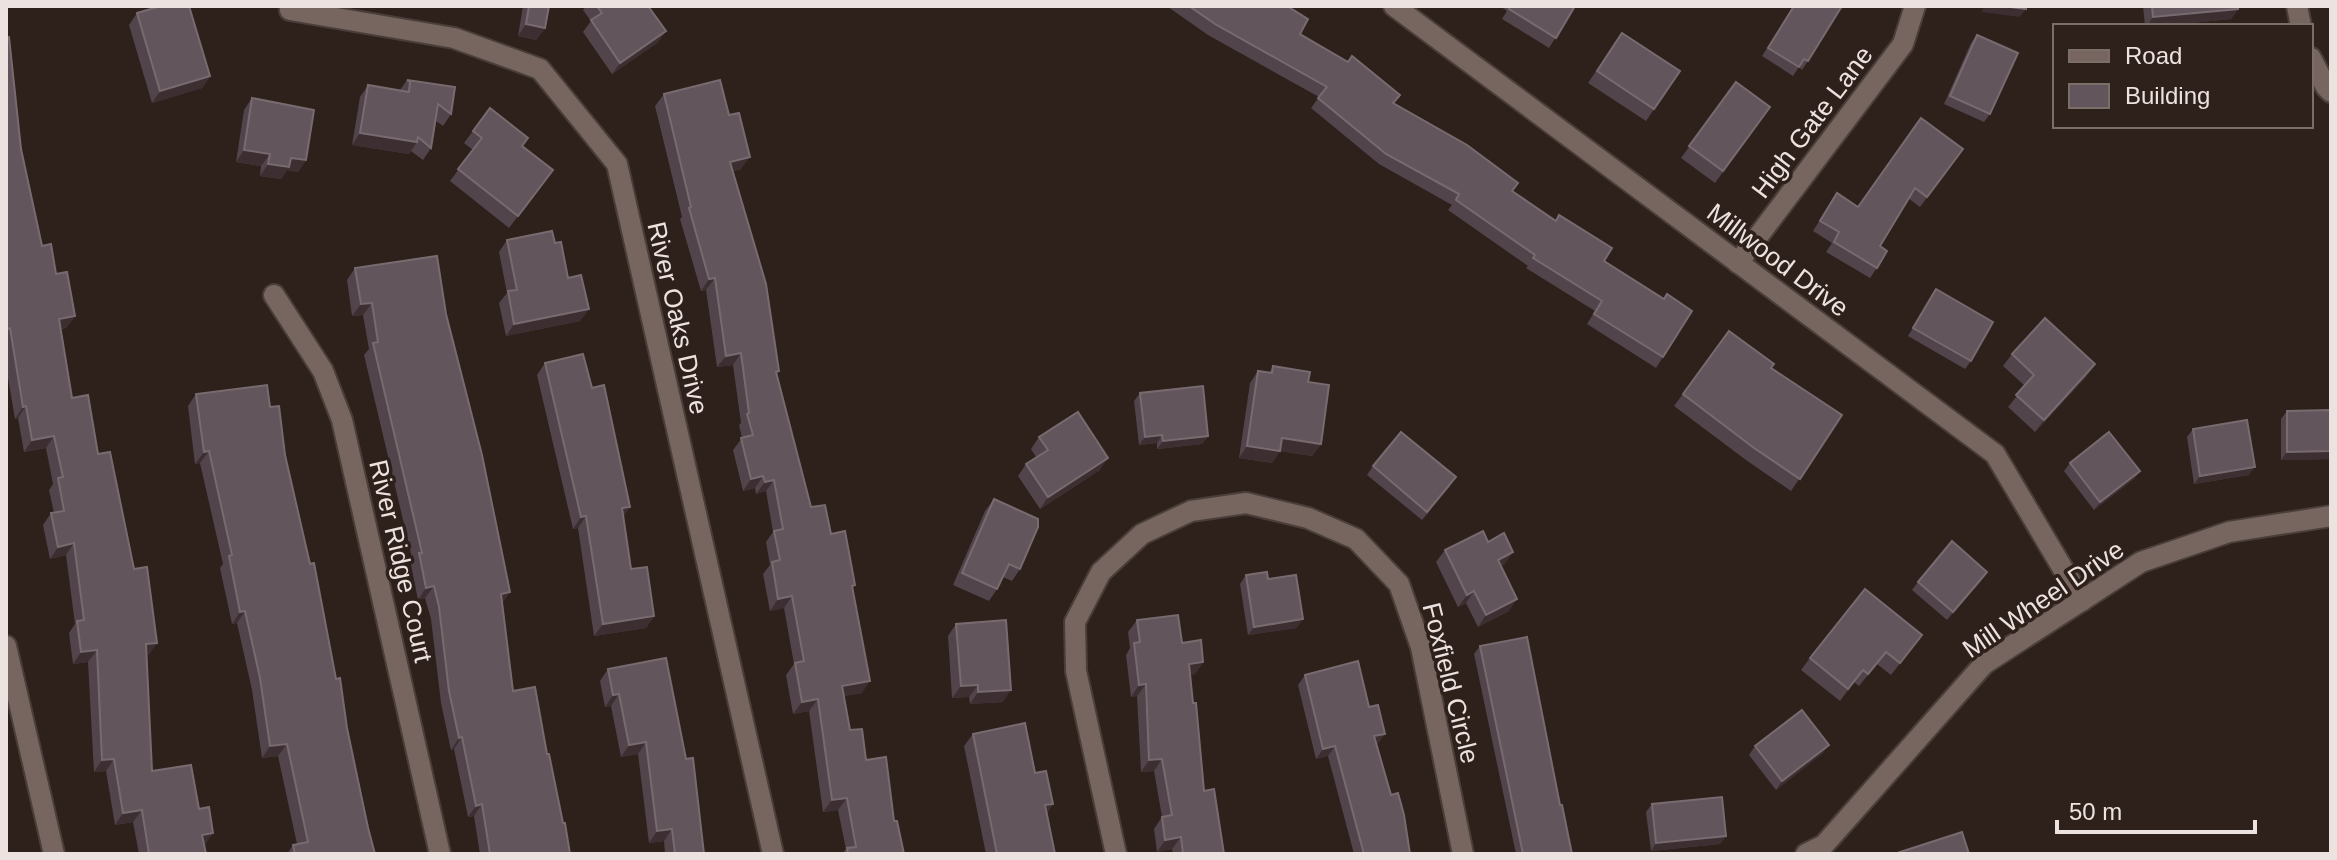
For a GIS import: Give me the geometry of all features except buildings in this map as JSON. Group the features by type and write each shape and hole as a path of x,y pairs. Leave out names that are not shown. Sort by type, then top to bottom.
{"street":[{"name":"Millwood Drive","path":"1394,6 1995,454 2082,601"},
{"name":"High Gate Lane","path":"1738,263 1903,44 1915,6"},
{"name":"River Oaks Drive","path":"290,10 454,38 540,69 617,164 773,854"},
{"path":"2313,62 2331,92"},
{"name":"River Ridge Court","path":"274,295 323,371 342,420 440,854"},
{"name":"Foxfield Circle","path":"1116,854 1076,671 1075,622 1101,572 1142,534 1191,511 1246,503 1308,518 1356,539 1399,584 1421,647 1463,854"},
{"name":"Mill Wheel Drive","path":"1810,853 1824,845 1984,664 2141,562 2229,532 2331,516"},
{"path":"6,646 54,854"}]}
